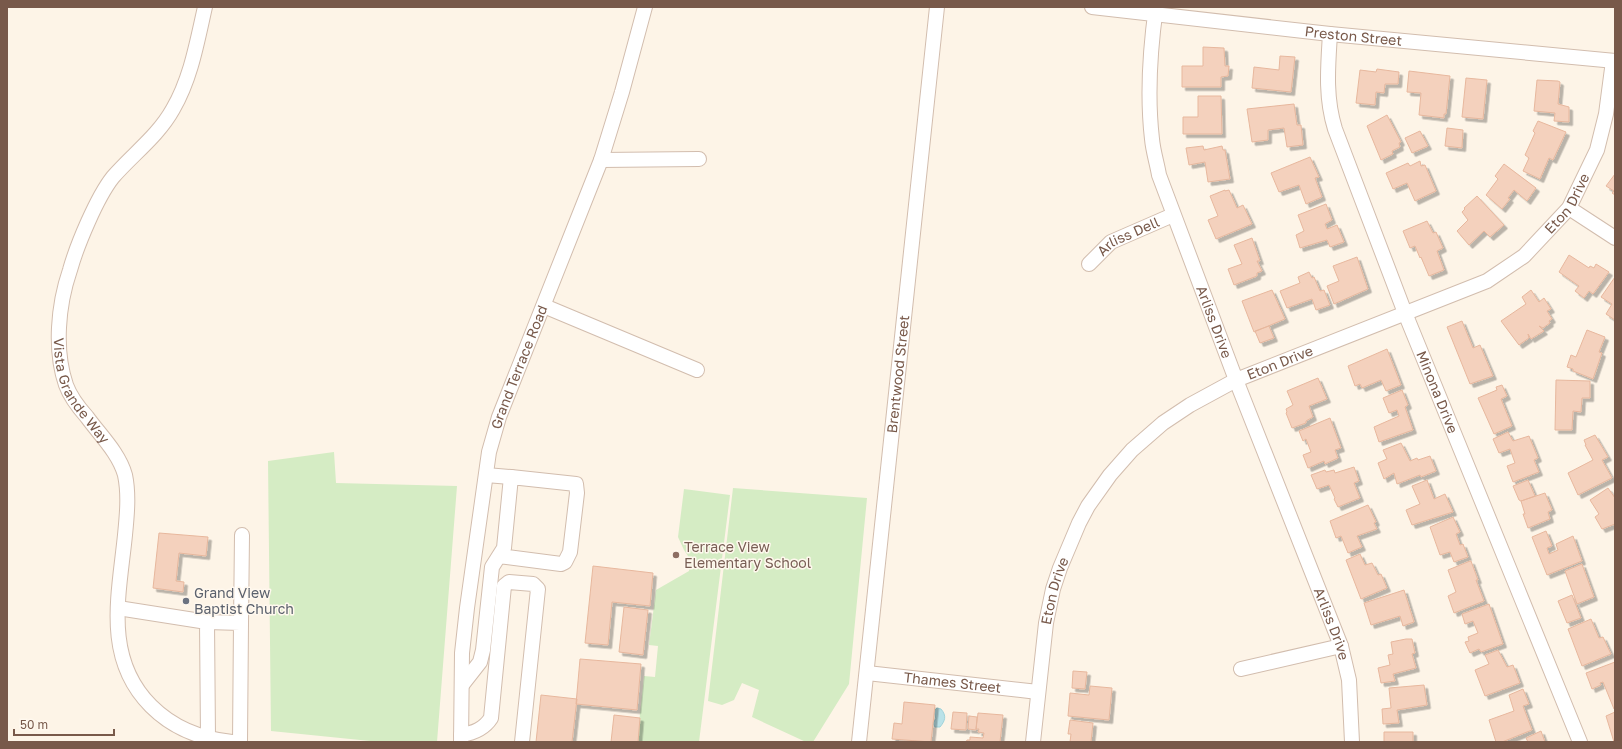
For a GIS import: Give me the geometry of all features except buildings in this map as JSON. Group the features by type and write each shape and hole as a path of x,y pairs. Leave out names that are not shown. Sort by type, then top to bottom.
{"street":[{"name":"Vista Grande Way","path":"205,7 197,43 184,88 172,111 159,129 112,178 82,237 70,270 63,296 60,317 60,363 66,387 80,408 114,452 124,474 127,516 117,632 121,654 129,676 143,698 161,716 187,731 208,738 232,742"},
{"name":"Grand Terrace Road","path":"461,739 462,653 489,452 499,417 601,160 624,85 645,7"},
{"name":"Brentwood Street","path":"859,742 937,7"},
{"name":"Preston Street","path":"1092,7 1155,10 1330,34 1614,61"},
{"name":"Arliss Drive","path":"1155,10 1151,58 1150,110 1152,140 1159,175 1236,380 1341,646 1349,680 1352,742"},
{"name":"Minona Drive","path":"1330,34 1327,84 1332,119 1405,313 1580,742"},
{"name":"Eton Drive","path":"1033,742 1046,623 1053,589 1067,549 1088,506 1110,475 1132,450 1150,434 1190,405 1236,380 1487,281 1524,256 1569,208 1597,150 1606,114 1614,61"},
{"path":"601,160 699,159"},
{"path":"1569,208 1615,238"},
{"name":"Arliss Dell","path":"1089,264 1111,242 1173,215"},
{"path":"544,306 696,370"},
{"path":"474,558 561,564 565,562 570,552 577,493 576,484 511,477 486,476"},
{"path":"462,685 480,662 483,650 492,567 504,548 511,477"},
{"path":"240,742 242,535"},
{"path":"461,739 480,730 491,718 504,586 509,582 533,584 538,589 522,742"},
{"path":"118,608 207,622 241,623"},
{"path":"207,622 208,738"},
{"path":"1241,669 1341,646"},
{"name":"Thames Street","path":"867,673 1038,692"}],"green space":[{"path":"334,452 336,483 457,486 437,742 380,742 271,731 268,461"},
{"path":"733,488 867,498 849,684 813,742 806,742 752,717 759,690 742,683 734,700 722,705 708,701"},
{"path":"684,489 730,495 699,742 637,742 644,676 655,677 658,646 649,645 656,590 689,571 690,559 678,537"}],"water":[{"path":"937,708 941,709 945,716 940,727 935,727 933,723 936,719 934,711"}],"place":[{"name":"Terrace View Elementary School","path":"676,555"},
{"name":"Grand View Baptist Church","path":"186,601"}]}
